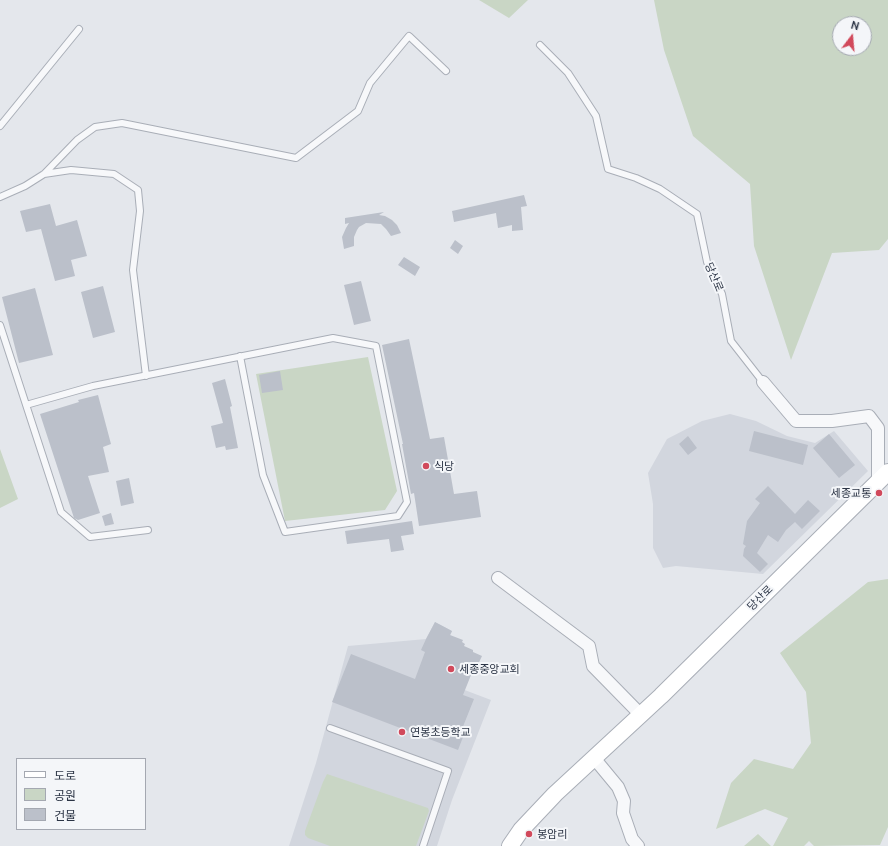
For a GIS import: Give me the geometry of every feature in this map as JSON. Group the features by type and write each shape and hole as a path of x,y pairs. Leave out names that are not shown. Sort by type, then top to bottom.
{"main road":[{"name":"당산로","path":"510,846 521,830 555,794 641,716 883,476"}],"street":[{"name":"당산로","path":"763,382 796,421 832,421 869,416 878,428 883,476"},
{"path":"498,578 589,646 593,666 641,716"},
{"path":"594,758 618,787 624,801 623,813 632,839 638,846"}],"lane":[{"path":"0,126 79,29"},
{"path":"0,197 25,186 44,174 77,140 95,127 122,123 296,158 358,111 370,83 410,36 446,72"},
{"name":"당산로","path":"540,45 568,73 596,116 608,169 636,178 660,189 697,214 707,262 722,294 731,341 763,382"},
{"path":"44,174 71,170 114,174 138,190 140,211 133,270 146,376"},
{"path":"0,325 62,512 90,537 148,530"},
{"path":"26,405 93,386 146,376 240,356 332,338 376,346 407,502 398,516 285,532 263,475 240,356"},
{"path":"330,728 448,771 423,846"}],"shaded area":[{"path":"730,414 756,421 787,436 815,443 834,431 868,471 763,574 676,566 663,568 653,548 653,504 648,473 667,439 702,421"},
{"name":"연봉초등학교","path":"435,622 452,631 433,678 491,700 452,800 437,846 289,846 316,763 348,646 426,639"}],"green space":[{"path":"479,0 528,0 509,18"},
{"path":"654,0 888,0 888,239 879,250 832,253 791,360 754,246 750,184 693,136 664,50"},
{"path":"368,357 397,491 385,510 285,521 256,374"},
{"path":"0,449 18,499 0,508"},
{"path":"888,579 888,827 880,845 814,846 809,841 804,846 773,846 788,818 765,809 716,829 731,783 754,759 793,769 811,743 806,692 780,653 868,582"},
{"path":"327,774 428,808 429,811 416,846 330,846 308,838 305,835 305,831"},
{"path":"758,834 771,846 744,846"}],"building":[{"path":"524,195 527,206 521,207 523,230 512,231 512,225 498,228 496,213 454,222 452,211"},
{"path":"50,204 56,226 77,220 87,256 71,260 75,276 55,281 41,229 26,232 20,211"},
{"path":"384,212 379,215 385,216 392,220 397,225 401,233 391,236 381,224 366,223 357,230 354,237 354,246 344,249 342,237 349,223 345,224 345,218"},
{"path":"455,240 463,246 458,254 450,248"},
{"path":"404,257 420,267 415,276 398,265"},
{"path":"361,281 371,321 354,325 344,285"},
{"path":"103,286 115,332 93,338 81,292"},
{"path":"35,288 53,355 19,363 2,297"},
{"path":"409,339 430,439 444,437 454,494 477,491 481,517 419,526 414,493 411,494 403,444 382,345"},
{"path":"280,371 283,390 262,393 259,375"},
{"path":"225,379 232,406 230,407 238,448 226,450 225,446 216,448 211,426 223,423 212,383"},
{"path":"98,395 111,444 103,447 109,472 88,476 100,513 78,520 74,518 40,414 79,402 78,400"},
{"path":"754,431 808,445 803,465 749,451"},
{"path":"829,434 855,465 839,478 813,448"},
{"path":"688,436 697,448 688,455 679,444"},
{"path":"129,478 134,503 121,506 116,481"},
{"path":"768,486 795,514 808,500 820,511 802,529 795,522 786,530 778,542 768,535 757,553 768,564 760,572 743,556 746,546 743,544 747,521 760,503 755,499"},
{"path":"111,513 114,524 105,526 102,516"},
{"path":"412,521 414,534 401,536 404,550 391,552 389,539 347,544 345,531"},
{"name":"연봉초등학교","path":"435,622 452,631 450,635 463,640 462,642 465,644 464,646 482,656 475,671 473,670 463,695 474,699 462,729 465,732 458,750 332,702 351,654 415,679 425,652 421,650"}],"place":[{"name":"식당","path":"426,466"},
{"name":"세종교통","path":"879,493"},
{"name":"세종중앙교회","path":"451,669"},
{"name":"연봉초등학교","path":"402,732"},
{"name":"봉암리","path":"529,834"}]}
